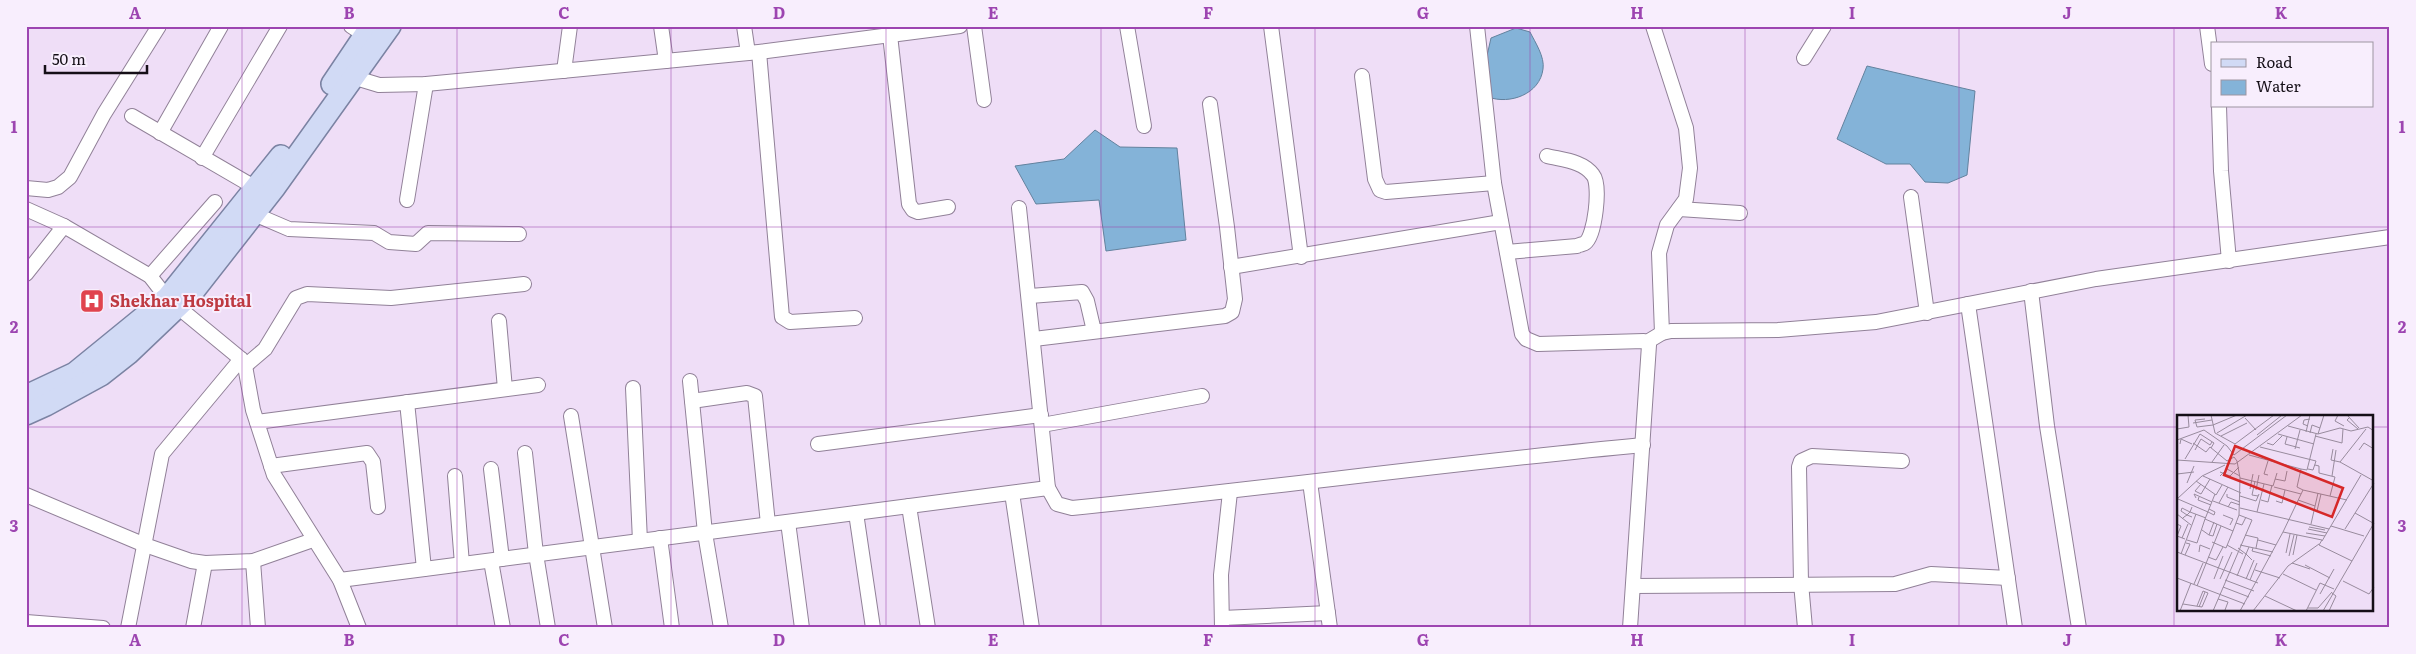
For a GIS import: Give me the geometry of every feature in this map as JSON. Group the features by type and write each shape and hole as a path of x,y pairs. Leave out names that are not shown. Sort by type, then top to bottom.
{"main road":[{"path":"26,414 101,375 129,353 262,192 299,133 390,26"},
{"path":"347,75 362,29"},
{"path":"30,389 75,373 172,302 192,292 254,214 262,192"}],"street":[{"path":"26,188 48,190 58,187 70,177 104,114 159,26"},
{"path":"160,133 220,26"},
{"path":"202,158 280,26"},
{"path":"564,71 570,26"},
{"path":"661,26 666,61"},
{"path":"744,26 754,52 782,317 790,322 855,318"},
{"path":"347,75 379,85 426,84 754,52 890,35 905,30 960,26"},
{"path":"974,26 984,100"},
{"path":"1127,26 1144,126"},
{"path":"1271,26 1301,257"},
{"path":"1477,26 1494,183 1519,327 1526,339 1538,344 1647,342 1662,333 1825,328 1926,313 2096,279 2390,237"},
{"path":"1654,26 1686,128 1690,168 1686,199 1667,225 1659,253 1662,333"},
{"path":"1804,58 1824,26"},
{"path":"2207,26 2211,56"},
{"path":"890,35 910,204 913,210 918,212 948,207"},
{"path":"1362,76 1375,179 1380,190 1386,192 1494,183"},
{"path":"407,200 426,84"},
{"path":"1034,339 1225,316 1232,312 1235,305 1231,267 1210,104"},
{"path":"2219,108 2221,172 2230,261"},
{"path":"132,116 262,192"},
{"path":"1507,252 1577,246 1584,244 1588,239 1593,226 1597,182 1594,176 1579,164 1547,156"},
{"path":"1911,197 1926,313"},
{"path":"150,276 215,202"},
{"path":"1019,208 1030,296 1048,488 1057,504 1072,508 1230,492 1528,456 1643,445"},
{"path":"26,209 64,226 150,276 172,302 243,362 257,422 271,466 281,488 340,580 359,628"},
{"path":"1679,209 1740,213"},
{"path":"254,214 289,229 374,233 389,242 416,244 428,233 519,234"},
{"path":"1231,267 1301,257 1501,222"},
{"path":"26,274 64,226"},
{"path":"128,628 162,454 243,362 265,349 296,298 307,294 390,298 524,284"},
{"path":"2031,291 2047,426 2078,628"},
{"path":"1030,296 1082,292 1087,301 1094,331"},
{"path":"1968,304 2015,628"},
{"path":"499,321 505,389"},
{"path":"1630,628 1649,349 1647,342"},
{"path":"690,381 705,533 721,628"},
{"path":"257,422 538,385"},
{"path":"633,388 640,541"},
{"path":"692,401 746,393 755,396 768,524"},
{"path":"818,444 1041,420 1202,396"},
{"path":"407,402 424,569"},
{"path":"571,416 605,628"},
{"path":"271,466 367,453 373,462 378,508"},
{"path":"525,453 536,554 548,628"},
{"path":"1805,628 1801,583 1799,467 1801,461 1812,456 1902,461"},
{"path":"491,469 496,560 503,628"},
{"path":"455,476 462,564"},
{"path":"1310,482 1330,628"},
{"path":"340,580 1048,488"},
{"path":"1230,492 1221,575 1222,623 1328,613"},
{"path":"1012,493 1032,628"},
{"path":"26,495 145,545 191,561 205,563 253,561 313,540"},
{"path":"909,506 928,628"},
{"path":"856,513 873,628"},
{"path":"788,522 802,628"},
{"path":"660,538 672,628"},
{"path":"253,561 258,628"},
{"path":"193,628 205,563"},
{"path":"1633,586 1801,583 1895,584 1931,574 2008,578"},
{"path":"26,622 103,628"}],"water":[{"path":"1516,28 1530,32 1537,45 1543,64 1541,78 1530,91 1523,95 1505,100 1488,97 1484,69 1491,38"},
{"path":"1867,66 1975,91 1967,175 1948,183 1925,182 1910,164 1886,164 1837,139"},
{"path":"1095,130 1120,147 1177,148 1186,240 1106,251 1099,200 1036,204 1015,166 1064,159"}],"place":[{"name":"Shekhar Hospital","path":"92,301"}]}
